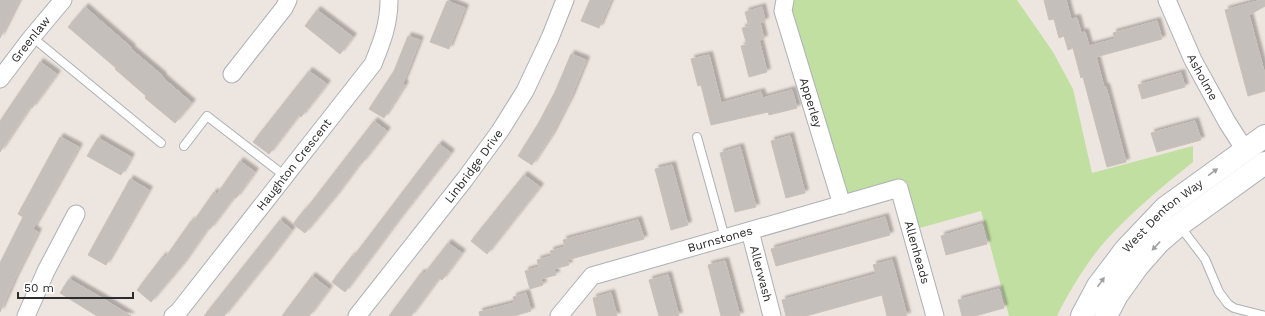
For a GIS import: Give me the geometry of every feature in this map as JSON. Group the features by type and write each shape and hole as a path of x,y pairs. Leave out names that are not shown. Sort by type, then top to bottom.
{"street":[{"name":"Greenlaw","path":"0,79 63,0"},
{"path":"232,74 284,8 288,0"},
{"name":"Haughton Crescent","path":"173,316 179,311 373,64 384,36 389,13 388,0"},
{"name":"Linbridge Drive","path":"357,316 466,179 500,131 525,91 550,38 565,0"},
{"name":"Apperley","path":"785,0 783,10 842,205"},
{"name":"Asholme","path":"1167,0 1193,60 1227,122 1245,150"},
{"name":"West Denton Way","path":"1106,316 1117,295 1158,243 1172,217 1245,150 1265,136"},
{"path":"1245,150 1261,166"},
{"name":"West Denton Way","path":"1082,316 1098,286 1126,249 1172,217 1261,166"},
{"name":"Burnstones","path":"559,316 592,276 899,188"},
{"name":"Allenheads","path":"899,188 935,316"},
{"path":"26,316 46,271 76,214"},
{"name":"Allerwash","path":"750,231 772,316"}],"lane":[{"path":"32,37 161,143"},
{"path":"184,146 207,116 285,176"},
{"path":"697,137 725,238"},
{"path":"1172,217 1205,259 1223,299 1234,308 1265,316"}],"green space":[{"path":"792,0 1017,0 1053,52 1073,89 1092,173 1193,146 1193,162 1139,207 1102,245 1080,275 1057,316 1009,316 981,211 916,229 903,181 849,194 841,181 789,12"}],"building":[{"path":"0,0 19,0 0,38"},
{"path":"590,0 611,0 599,28 581,21"},
{"path":"1044,0 1066,0 1071,19 1077,18 1081,33 1085,32 1089,46 1115,39 1113,33 1157,21 1162,39 1096,57 1104,87 1106,87 1126,162 1107,167 1083,77 1081,78 1073,48 1068,50 1064,36 1059,38 1054,19 1049,20"},
{"path":"1265,0 1265,6 1249,15 1265,75 1265,91 1248,96 1225,10"},
{"path":"447,1 465,8 449,49 430,42"},
{"path":"85,7 192,103 175,123 145,98 146,96 115,69 116,68 68,27"},
{"path":"762,7 765,21 760,23 764,39 759,40 767,72 749,77 741,46 747,45 742,28 749,27 745,12"},
{"path":"317,10 353,37 340,54 305,26"},
{"path":"408,36 420,40 403,83 405,85 384,118 369,109 394,71"},
{"path":"571,54 586,60 571,97 551,136 532,165 518,156 538,124 555,92"},
{"path":"709,55 721,103 761,92 763,98 792,90 797,108 769,115 768,112 711,125 701,85 698,86 691,59"},
{"path":"40,62 57,74 32,108 30,107 0,152 0,121"},
{"path":"309,71 327,84 301,117 299,115 269,154 253,142"},
{"path":"1181,73 1185,87 1142,99 1138,85"},
{"path":"374,121 387,131 305,233 293,224"},
{"path":"1195,121 1201,140 1157,152 1151,133"},
{"path":"790,136 805,193 786,198 771,141"},
{"path":"60,137 79,147 33,229 38,232 0,312 0,263 23,217 18,214"},
{"path":"98,138 131,157 121,175 87,156"},
{"path":"439,144 451,153 345,292 332,282 352,256 353,257"},
{"path":"740,147 756,207 735,212 720,153"},
{"path":"240,161 255,172 210,229 208,228 183,264 151,302 137,290 163,256 165,258 214,192 217,194"},
{"path":"672,165 688,225 671,230 655,169"},
{"path":"524,175 540,187 487,254 471,241"},
{"path":"130,179 149,190 106,265 88,255"},
{"path":"885,217 890,235 776,266 771,249"},
{"path":"280,220 292,230 269,260 224,316 204,316"},
{"path":"638,220 644,239 567,260 569,265 554,269 556,275 541,279 543,285 530,289 525,271 539,267 537,260 552,256 550,251 565,247 563,240"},
{"path":"982,224 987,244 946,255 941,236"},
{"path":"448,243 462,253 442,280 439,278 411,316 389,316 421,273 424,274"},
{"path":"892,260 907,316 887,316 882,295 806,316 786,316 782,300 876,274 873,265"},
{"path":"725,261 740,316 721,316 708,265"},
{"path":"668,275 679,316 659,316 649,280"},
{"path":"312,276 329,289 309,316 282,316"},
{"path":"69,279 131,316 97,316 60,293"},
{"path":"999,289 1004,308 975,316 962,316 958,300"},
{"path":"526,293 531,311 514,316 480,316 479,312 514,303 513,297"},
{"path":"611,293 617,316 597,316 593,298"}]}
